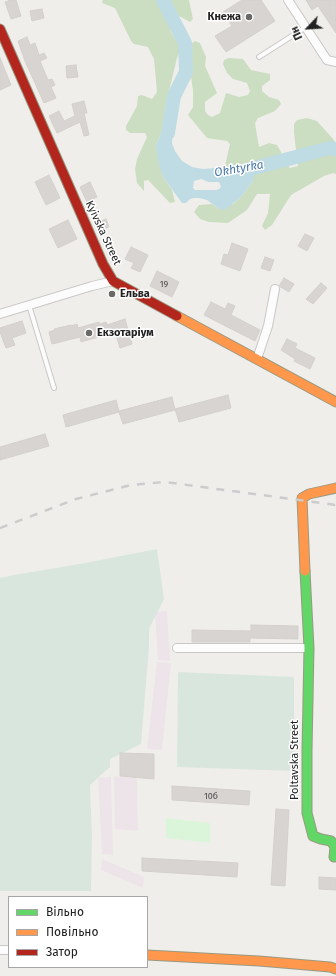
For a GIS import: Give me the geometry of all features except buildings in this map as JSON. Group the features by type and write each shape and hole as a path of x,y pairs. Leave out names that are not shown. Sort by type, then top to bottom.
{"street":[{"path":"288,0 327,60 336,62"},
{"name":"Kyivska Street","path":"0,29 103,264 113,281 336,402"},
{"path":"0,314 113,281"},
{"path":"257,359 268,326 275,289"},
{"name":"Poltavska Street","path":"334,857 335,847 331,841 313,836 307,813 309,648 302,498 309,494 336,488"},
{"path":"177,648 309,648"},
{"path":"148,955 258,961 330,967 336,969"}],"lane":[{"path":"259,57 306,27"},
{"path":"29,305 54,388"}],"shaded area":[{"path":"157,549 164,599 149,629 149,647 141,744 110,759 110,767 90,785 92,836 91,891 0,891 0,578"},
{"path":"167,611 170,661 158,660 155,612"},
{"path":"157,662 171,663 162,750 147,749"},
{"path":"178,672 294,677 294,771 177,767"},
{"path":"114,776 137,778 138,831 115,829"},
{"path":"111,777 113,855 102,854 98,778"},
{"path":"102,859 144,877 143,888 101,870"}],"green space":[{"path":"103,0 189,0 193,19 190,22 170,11 166,13 171,32 176,40 183,46 188,46 195,41 200,43 206,57 205,66 217,93 205,102 205,111 208,115 212,117 220,113 226,93 239,97 248,95 250,91 247,83 233,79 227,73 223,64 224,60 229,58 243,59 251,70 270,74 270,80 262,86 262,91 269,97 279,100 281,104 275,111 258,118 255,123 259,147 269,143 277,145 290,168 298,166 294,124 297,120 307,118 317,121 334,140 336,145 336,174 333,173 324,176 291,195 272,225 265,230 262,226 268,213 270,194 257,194 247,210 228,223 209,222 200,219 194,212 199,205 212,204 219,209 233,204 240,198 253,181 249,166 225,166 230,144 227,141 207,138 188,115 193,107 193,90 187,51 179,53 177,58 165,108 164,126 156,145 163,177 172,190 175,202 170,203 148,180 144,181 144,191 137,183 135,169 137,159 147,137 145,133 130,133 126,130 126,126 137,106 138,96 142,95 152,99 157,92 154,59 148,47 134,44 131,41 115,8 102,3"},
{"path":"166,818 210,823 210,843 166,838"}],"water":[{"path":"171,115 173,133 172,143 175,151 182,161 192,167 203,169 225,166 249,166 254,168 255,172 253,181 240,198 225,210 219,209 207,200 199,198 190,199 186,203 182,203 163,177 159,165 156,145 164,126","holes":["201,179 208,182 219,182 221,187 216,190 195,190 193,188 194,181"]}],"waterway":[{"name":"Okhtyrka","path":"163,0 185,43 186,72 174,96 168,133"},
{"name":"Okhtyrka","path":"236,172 330,148 336,149"}],"railway":[{"path":"0,528 76,499 131,485 165,482 336,505"}],"traffic: fast":[{"path":"305,571 309,648 307,813 313,836 331,841 335,847 334,857"}],"traffic: slow":[{"path":"177,316 336,402"},
{"path":"305,571 302,498 309,494 336,488"},
{"path":"148,955 259,961 330,967 336,969"}],"traffic: jam":[{"path":"0,29 103,264 113,281 177,316"}],"place":[{"name":"Кнежа","path":"249,17"},
{"name":"Ельва","path":"112,294"},
{"name":"Екзотаріум","path":"89,333"}]}
